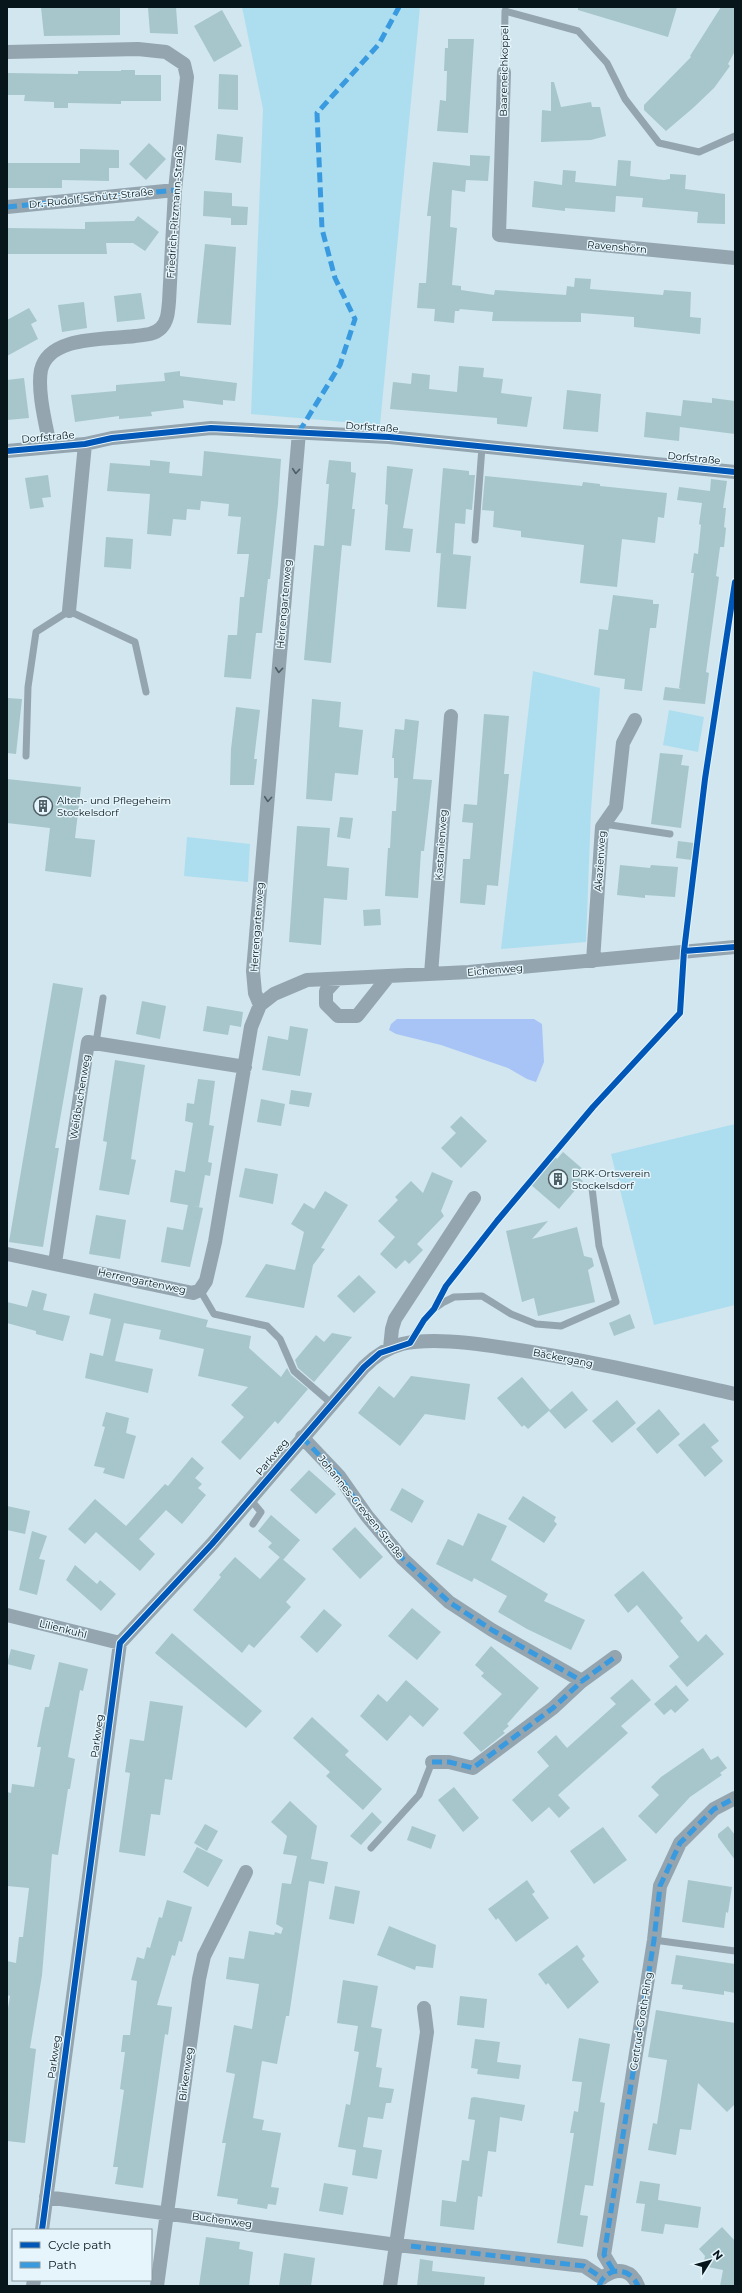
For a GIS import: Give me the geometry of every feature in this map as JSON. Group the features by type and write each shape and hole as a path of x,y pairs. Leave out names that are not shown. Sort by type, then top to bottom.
{"street":[{"name":"Friedrich-Ritzmann-Straße","path":"7,52 138,49 166,52 175,56 184,64 187,77 175,190 167,318 162,327 156,332 71,343 57,348 46,357 41,371 41,389 50,446"},
{"name":"Baareneichkoppel","path":"499,235 504,72"},
{"name":"Dr.-Rudolf-Schütz-Straße","path":"7,207 175,190"},
{"name":"Ravenshörn","path":"499,235 735,258"},
{"name":"Dorfstraße","path":"7,451 85,444 112,438 211,428 299,432 482,447 735,472"},
{"name":"Herrengartenweg","path":"7,1254 193,1293 200,1290 206,1282 215,1242 251,1027 260,1005 255,993 253,971 299,432"},
{"name":"Dorfstraße","path":"69,611 85,444"},
{"name":"Kastanienweg","path":"431,974 451,716"},
{"name":"Akazienweg","path":"593,960 604,824 616,807 623,742 635,720"},
{"name":"Eichenweg","path":"260,1005 274,994 307,980 431,974 735,947"},
{"path":"337,979 326,991 326,1004 338,1016 357,1016 388,977"},
{"name":"Weißbuchenweg","path":"55,1263 88,1042 245,1067"},
{"path":"390,1348 392,1329 395,1319 474,1198"},
{"name":"Bäckergang","path":"390,1348 410,1343 486,1345 552,1354 735,1394"},
{"name":"Parkweg","path":"42,2229 120,1643 250,1500 331,1403 368,1362 390,1348"},
{"name":"Johannes-Grevsen-Straße","path":"302,1437 339,1476 367,1516 404,1559 449,1602 492,1630 582,1681"},
{"name":"Lilienkuhl","path":"7,1615 120,1643"},
{"path":"432,1762 449,1762 473,1768 553,1708 582,1681 615,1657"},
{"name":"Gertrud-Groth-Ring","path":"604,2278 604,2255 654,1940 660,1886 680,1843 714,1809 735,1798"},
{"name":"Birkenweg","path":"157,2286 199,1979 204,1956 246,1872"},
{"path":"390,2286 427,2032 424,2008"},
{"name":"Buchenweg","path":"46,2197 167,2212 397,2245"},
{"path":"397,2245 584,2266 604,2278 624,2270 633,2276 638,2286"}],"lane":[{"name":"Baareneichkoppel","path":"504,72 505,11 578,31 607,63 625,99 659,143 699,152 735,136"},
{"path":"475,540 482,447"},
{"path":"26,756 28,687 36,632 69,611 135,642 146,692"},
{"path":"604,824 670,834"},
{"path":"96,1043 103,998"},
{"path":"410,1343 424,1320 434,1309 454,1297 482,1296 511,1314 536,1324 561,1326 616,1302 599,1246 592,1188"},
{"path":"434,1309 446,1286 497,1221"},
{"path":"200,1290 214,1314 267,1326 280,1339 294,1371 331,1403"},
{"path":"250,1500 261,1512 253,1524"},
{"path":"371,1848 419,1795 432,1762"},
{"path":"654,1940 735,1951"}],"shaded area":[{"path":"242,7 420,7 380,425 251,414 263,109"},
{"path":"533,671 600,688 591,810 586,942 501,949"},
{"path":"669,710 704,717 698,752 663,745"},
{"path":"187,837 250,844 248,882 184,876"},
{"path":"397,1019 534,1019 542,1024 544,1062 536,1082 527,1079 508,1068 441,1045 396,1034 389,1030 391,1024"},
{"path":"735,1124 735,1305 654,1325 611,1154"}],"building":[{"path":"41,7 120,7 120,35 44,36"},
{"path":"176,7 178,34 150,33 148,8"},
{"path":"578,7 677,7 668,37 578,10"},
{"path":"721,7 735,7 735,51 728,64 730,66 714,88 666,131 644,110 644,105 691,57 690,56"},
{"path":"222,10 242,46 214,62 194,26"},
{"path":"448,39 474,39 468,133 437,131 440,100 446,101 447,71 444,71 445,48 448,48"},
{"path":"135,70 135,75 161,75 161,101 121,101 121,104 68,103 68,108 54,108 54,102 24,101 25,95 7,95 7,73 78,74 78,71"},
{"path":"219,74 238,75 238,110 218,109"},
{"path":"551,82 554,82 561,107 591,102 592,107 600,107 606,136 591,140 541,142 542,110 551,111"},
{"path":"217,134 243,137 241,163 215,160"},
{"path":"149,143 166,159 146,180 129,164"},
{"path":"80,149 119,150 119,168 109,168 109,181 62,180 62,188 7,188 7,163 80,163"},
{"path":"470,155 490,156 488,181 466,180 465,192 452,190 450,227 457,228 452,285 461,286 461,290 494,295 495,290 566,295 567,286 574,287 575,278 591,279 590,289 663,295 664,290 691,292 690,317 701,318 700,334 634,327 634,317 581,313 581,322 492,321 493,312 460,309 459,311 455,311 454,323 434,321 435,309 417,308 419,283 426,283 431,216 427,216 433,162 470,166"},
{"path":"618,160 631,161 630,176 664,180 670,179 670,174 686,175 685,189 725,194 725,224 697,223 698,212 642,207 643,198 616,196 615,212 565,208 565,211 532,207 534,181 562,185 563,170 576,171 575,182 616,186"},
{"path":"204,191 232,193 232,206 248,207 247,225 231,225 231,218 203,216"},
{"path":"138,216 159,232 145,251 133,243 106,243 107,254 8,254 7,228 85,229 85,222 134,221"},
{"path":"205,244 236,247 231,325 197,323"},
{"path":"141,293 145,319 117,322 114,296"},
{"path":"84,302 87,328 62,332 58,305"},
{"path":"29,308 37,321 31,324 38,339 7,356 7,320"},
{"path":"459,366 484,368 483,377 503,379 501,393 532,397 527,427 497,424 497,418 390,409 393,382 411,384 412,373 430,375 429,389 457,392"},
{"path":"180,371 180,376 237,383 235,401 223,400 223,405 183,400 184,408 151,412 152,416 119,419 119,416 75,422 71,395 116,391 116,385 165,381 164,373"},
{"path":"24,378 29,418 7,420 7,380"},
{"path":"567,390 601,394 598,432 563,429"},
{"path":"712,398 735,401 735,434 680,427 680,425 679,441 644,437 646,412 681,416 683,400 712,403"},
{"path":"204,451 281,459 270,579 268,579 262,633 256,633 251,679 224,677 228,635 237,635 240,597 244,597 249,554 237,554 241,517 228,516 229,504 201,501 200,510 187,509 186,520 173,519 171,536 147,534 150,494 107,491 110,463 150,466 150,460 170,462 169,473 202,476"},
{"path":"329,460 351,462 351,472 356,473 352,509 355,509 351,546 342,545 331,663 304,660 314,545 324,546 329,484 326,484"},
{"path":"387,466 413,469 403,528 413,529 410,552 385,550 388,505 385,504"},
{"path":"443,468 469,471 469,475 475,475 472,510 466,509 465,524 455,523 453,554 436,553"},
{"path":"48,475 51,497 42,498 44,507 30,509 25,478"},
{"path":"485,476 582,486 583,482 600,484 600,486 667,493 664,518 658,517 655,543 622,539 617,587 580,583 584,545 521,537 521,531 493,527 494,511 482,510"},
{"path":"711,479 727,481 723,508 726,508 724,527 726,528 724,547 720,547 716,576 719,577 706,672 709,673 705,704 663,700 665,687 681,689 679,688 694,573 691,573 694,553 698,554 701,525 699,524 702,503 677,500 679,487 710,491"},
{"path":"106,537 133,539 131,569 104,567"},
{"path":"441,553 471,556 466,609 437,607"},
{"path":"613,595 653,600 653,604 659,604 656,628 650,628 642,691 624,689 625,679 594,675 599,629 608,630"},
{"path":"7,698 22,699 16,754 7,753"},
{"path":"312,699 341,702 339,727 363,730 358,775 335,773 332,801 306,799"},
{"path":"236,707 260,710 254,759 257,759 254,785 230,785 231,749"},
{"path":"484,714 509,716 504,774 509,774 498,886 487,885 485,905 460,903 463,859 470,859 473,823 462,822 464,804 477,805"},
{"path":"405,719 419,721 413,779 432,780 424,851 421,851 418,898 385,896 392,811 396,811 398,778 394,778 394,758 392,758 395,729 404,730"},
{"path":"660,753 683,755 681,765 689,766 681,828 651,824"},
{"name":"Alten- und Pflegeheim Stockelsdorf","path":"7,779 81,787 75,838 95,840 91,877 45,871 50,828 7,823"},
{"path":"340,817 353,818 350,839 337,837"},
{"path":"297,826 330,828 327,866 349,868 347,900 324,898 321,945 289,942"},
{"path":"678,841 694,843 692,860 676,858"},
{"path":"620,865 650,868 651,865 678,867 675,897 645,895 645,898 617,895"},
{"path":"380,909 381,925 364,926 363,910"},
{"path":"53,983 83,988 55,1148 59,1148 43,1247 9,1242"},
{"path":"142,1001 166,1006 160,1039 136,1034"},
{"path":"207,1006 243,1012 241,1027 230,1025 228,1035 203,1031"},
{"path":"290,1026 308,1029 300,1076 262,1070 268,1036 288,1040"},
{"path":"115,1060 145,1065 131,1159 136,1160 129,1195 99,1190 107,1142 103,1141"},
{"path":"198,1079 215,1081 209,1125 214,1126 208,1162 212,1163 210,1176 205,1175 199,1207 170,1202 175,1170 185,1172 193,1123 185,1121 187,1103 194,1104"},
{"path":"291,1090 312,1093 309,1107 289,1104"},
{"path":"261,1099 285,1104 281,1126 257,1122"},
{"path":"461,1116 487,1141 461,1168 441,1148 456,1133 450,1127"},
{"name":"DRK-Ortsverein Stockelsdorf","path":"563,1152 585,1171 579,1178 583,1181 559,1209 530,1184 555,1157 557,1159"},
{"path":"245,1168 278,1174 273,1204 239,1197"},
{"path":"432,1172 453,1181 441,1211 444,1216 417,1244 423,1250 409,1264 405,1260 396,1269 380,1254 395,1237 378,1221 398,1200 395,1197 411,1181 423,1193"},
{"path":"325,1191 348,1205 321,1248 325,1249 313,1265 304,1308 245,1297 266,1264 295,1270 304,1232 291,1224 304,1203 314,1209"},
{"path":"188,1205 203,1208 190,1267 161,1262 167,1227 183,1230"},
{"path":"96,1215 126,1220 120,1259 89,1254"},
{"path":"548,1221 532,1239 577,1227 584,1256 592,1258 594,1266 588,1270 595,1302 538,1316 534,1298 522,1302 506,1231"},
{"path":"359,1275 376,1292 354,1313 337,1296"},
{"path":"32,1290 47,1294 43,1310 70,1316 63,1341 36,1334 36,1331 7,1323 7,1302 27,1307"},
{"path":"94,1293 208,1320 206,1327 251,1336 249,1348 281,1377 287,1368 291,1375 308,1389 278,1424 275,1421 240,1460 221,1442 244,1417 231,1405 248,1387 198,1376 204,1349 159,1339 161,1330 124,1323 115,1361 153,1369 148,1393 85,1378 90,1353 103,1356 111,1319 89,1314"},
{"path":"630,1314 635,1328 614,1336 609,1323"},
{"path":"332,1333 352,1337 314,1382 298,1368 295,1360 316,1335 324,1342"},
{"path":"411,1376 470,1384 465,1420 425,1414 400,1446 358,1413 379,1386 394,1398"},
{"path":"522,1377 550,1410 528,1429 524,1425 522,1427 497,1398"},
{"path":"572,1391 588,1410 565,1429 549,1411"},
{"path":"617,1400 636,1423 612,1443 592,1421"},
{"path":"659,1409 680,1434 657,1454 636,1429"},
{"path":"106,1412 129,1418 126,1433 136,1436 124,1479 103,1473 105,1468 94,1466 105,1427 102,1426"},
{"path":"704,1423 719,1441 711,1447 723,1461 705,1477 678,1445"},
{"path":"192,1457 204,1468 195,1478 202,1484 198,1488 206,1495 182,1524 166,1510 139,1539 155,1554 140,1571 96,1532 85,1544 68,1529 95,1499 126,1526 165,1484 168,1486"},
{"path":"309,1470 336,1494 316,1514 290,1490"},
{"path":"402,1488 424,1501 412,1523 390,1510"},
{"path":"523,1496 556,1517 554,1521 557,1524 544,1543 508,1519"},
{"path":"7,1506 30,1511 25,1534 7,1530"},
{"path":"478,1513 507,1526 491,1560 548,1594 544,1601 585,1620 571,1650 527,1629 498,1612 507,1596 474,1578 472,1582 436,1564 448,1539 463,1546"},
{"path":"271,1515 300,1540 283,1560 268,1547 272,1543 258,1531"},
{"path":"355,1527 383,1557 360,1579 332,1549"},
{"path":"32,1531 47,1536 39,1559 45,1560 37,1595 19,1590"},
{"path":"235,1557 260,1579 280,1557 306,1579 286,1602 291,1607 254,1648 249,1644 242,1653 193,1610 221,1577 219,1575"},
{"path":"75,1565 97,1584 100,1580 116,1594 101,1611 66,1580"},
{"path":"643,1571 683,1618 680,1621 698,1642 706,1634 724,1654 687,1687 669,1666 679,1657 637,1605 628,1613 614,1595"},
{"path":"412,1608 441,1632 417,1660 388,1636"},
{"path":"324,1609 342,1625 317,1653 300,1637"},
{"path":"172,1633 262,1711 246,1728 155,1653"},
{"path":"491,1646 539,1688 507,1724 509,1726 503,1731 505,1733 481,1752 463,1733 502,1694 481,1676 484,1673 475,1665"},
{"path":"11,1649 35,1655 31,1670 7,1664"},
{"path":"59,1662 88,1669 83,1691 80,1690 68,1757 75,1759 70,1789 68,1789 58,1855 52,1854 42,1975 30,2048 36,2049 25,2143 7,2141 7,2014 10,1996 7,1995 7,1961 16,1963 19,1937 23,1937 29,1888 7,1886 7,1792 11,1793 12,1784 34,1787 41,1747 37,1747 45,1707 49,1707"},
{"path":"632,1679 651,1700 621,1726 628,1733 558,1795 570,1808 559,1818 549,1807 532,1822 512,1800 549,1766 537,1752 556,1735 567,1748 616,1704 610,1698"},
{"path":"406,1680 439,1709 423,1727 410,1715 387,1741 360,1716 378,1694 387,1702"},
{"path":"676,1685 689,1700 675,1713 671,1709 664,1715 654,1704"},
{"path":"150,1701 183,1706 172,1780 165,1779 160,1815 151,1814 145,1856 119,1852 130,1773 125,1772 130,1739 144,1741"},
{"path":"312,1717 349,1751 345,1755 382,1789 363,1810 326,1776 330,1772 293,1738"},
{"path":"703,1748 711,1760 718,1756 727,1768 720,1773 722,1775 690,1797 656,1834 638,1816 659,1795 651,1787 661,1777"},
{"path":"454,1787 479,1818 463,1832 438,1800"},
{"path":"290,1801 317,1826 311,1859 328,1862 324,1884 309,1881 289,2016 286,2016 277,2064 262,2061 253,2118 264,2120 262,2130 281,2133 271,2187 279,2188 276,2205 268,2204 267,2209 237,2204 238,2199 217,2196 226,2143 222,2143 235,2074 226,2072 234,2025 252,2029 259,1984 226,1979 229,1957 244,1959 249,1931 274,1935 275,1932 281,1934 283,1928 276,1924 282,1883 291,1884 297,1856 283,1854 287,1836 271,1822"},
{"path":"372,1812 382,1822 361,1845 350,1836"},
{"path":"205,1824 218,1831 207,1851 194,1843"},
{"path":"412,1826 436,1835 431,1849 407,1840"},
{"path":"728,1826 735,1835 735,1860 718,1837 718,1834"},
{"path":"603,1827 627,1860 594,1884 570,1851"},
{"path":"197,1847 223,1860 208,1887 183,1872"},
{"path":"527,1880 535,1892 532,1894 549,1918 516,1942 498,1918 496,1920 488,1909"},
{"path":"688,1880 732,1887 724,1928 682,1922"},
{"path":"335,1886 360,1891 354,1924 329,1919"},
{"path":"167,1900 192,1907 182,1942 179,1941 175,1956 172,1955 157,2005 172,2007 168,2035 165,2034 143,2188 115,2184 118,2167 113,2167 124,2090 120,2089 125,2052 121,2052 123,2035 130,2035 137,1981 131,1980 137,1957 144,1959 147,1947 150,1948 159,1917 162,1918"},
{"path":"389,1926 436,1945 433,1968 416,1966 415,1970 377,1955"},
{"path":"577,1945 585,1956 582,1959 599,1982 568,2009 548,1983 546,1985 538,1974"},
{"path":"676,1955 735,1964 735,1993 724,1991 724,1995 682,1989 683,1985 671,1984"},
{"path":"343,1980 378,1986 371,2027 382,2029 376,2067 382,2068 379,2087 394,2089 391,2103 386,2103 383,2119 368,2117 363,2147 382,2150 377,2179 352,2175 356,2150 338,2147 346,2104 350,2105 359,2052 354,2051 358,2026 337,2023"},
{"path":"460,1996 487,1999 484,2028 457,2025"},
{"path":"656,2010 735,2023 735,2104 727,2112 698,2083 691,2130 680,2129 676,2155 648,2150 653,2123 657,2124 667,2060 648,2057"},
{"path":"579,2038 610,2044 600,2102 605,2103 593,2186 585,2185 580,2215 588,2216 583,2247 557,2243 574,2133 570,2133 574,2111 578,2112 582,2082 572,2081"},
{"path":"475,2039 500,2042 497,2062 521,2065 519,2079 477,2074 478,2069 471,2068"},
{"path":"474,2097 525,2105 522,2121 500,2117 496,2152 488,2151 482,2197 478,2196 474,2230 440,2226 442,2200 456,2202 462,2160 469,2161 475,2120 468,2119 471,2098"},
{"path":"640,2181 660,2184 658,2200 701,2207 698,2228 665,2224 663,2234 641,2231 645,2204 636,2203"},
{"path":"324,2183 348,2187 343,2215 319,2211"},
{"path":"722,2227 735,2241 735,2286 720,2286 723,2270 703,2266 705,2256 699,2249"},
{"path":"206,2237 240,2242 239,2249 253,2252 249,2286 199,2286"},
{"path":"284,2253 315,2258 311,2286 279,2286"},
{"path":"420,2259 433,2261 432,2271 485,2277 484,2286 417,2286"}],"marked path":[{"path":"299,432 340,365 355,319 335,278 322,229 317,113 379,44 399,7"},
{"path":"7,207 175,190"},
{"path":"302,1437 339,1476 367,1516 403,1559 449,1602 492,1630 582,1681 615,1657"},
{"path":"432,1762 449,1762 473,1768 553,1708 582,1681"},
{"path":"613,2270 604,2255 654,1940 660,1886 680,1843 714,1809 735,1798"},
{"path":"411,2246 584,2266 602,2278"},
{"path":"599,2286 602,2279 607,2275 618,2271 630,2275 638,2286"}],"cycle path":[{"path":"7,451 85,444 112,438 211,428 389,437 735,472"},
{"path":"42,2229 120,1643 212,1544 364,1367 380,1353 410,1343 424,1320 434,1309 446,1286 497,1221 593,1107 680,1013 684,951 705,779 735,582"},
{"path":"684,951 735,947"}],"place":[{"name":"Alten- und Pflegeheim Stockelsdorf","path":"43,806"},
{"name":"DRK-Ortsverein Stockelsdorf","path":"558,1179"}]}
